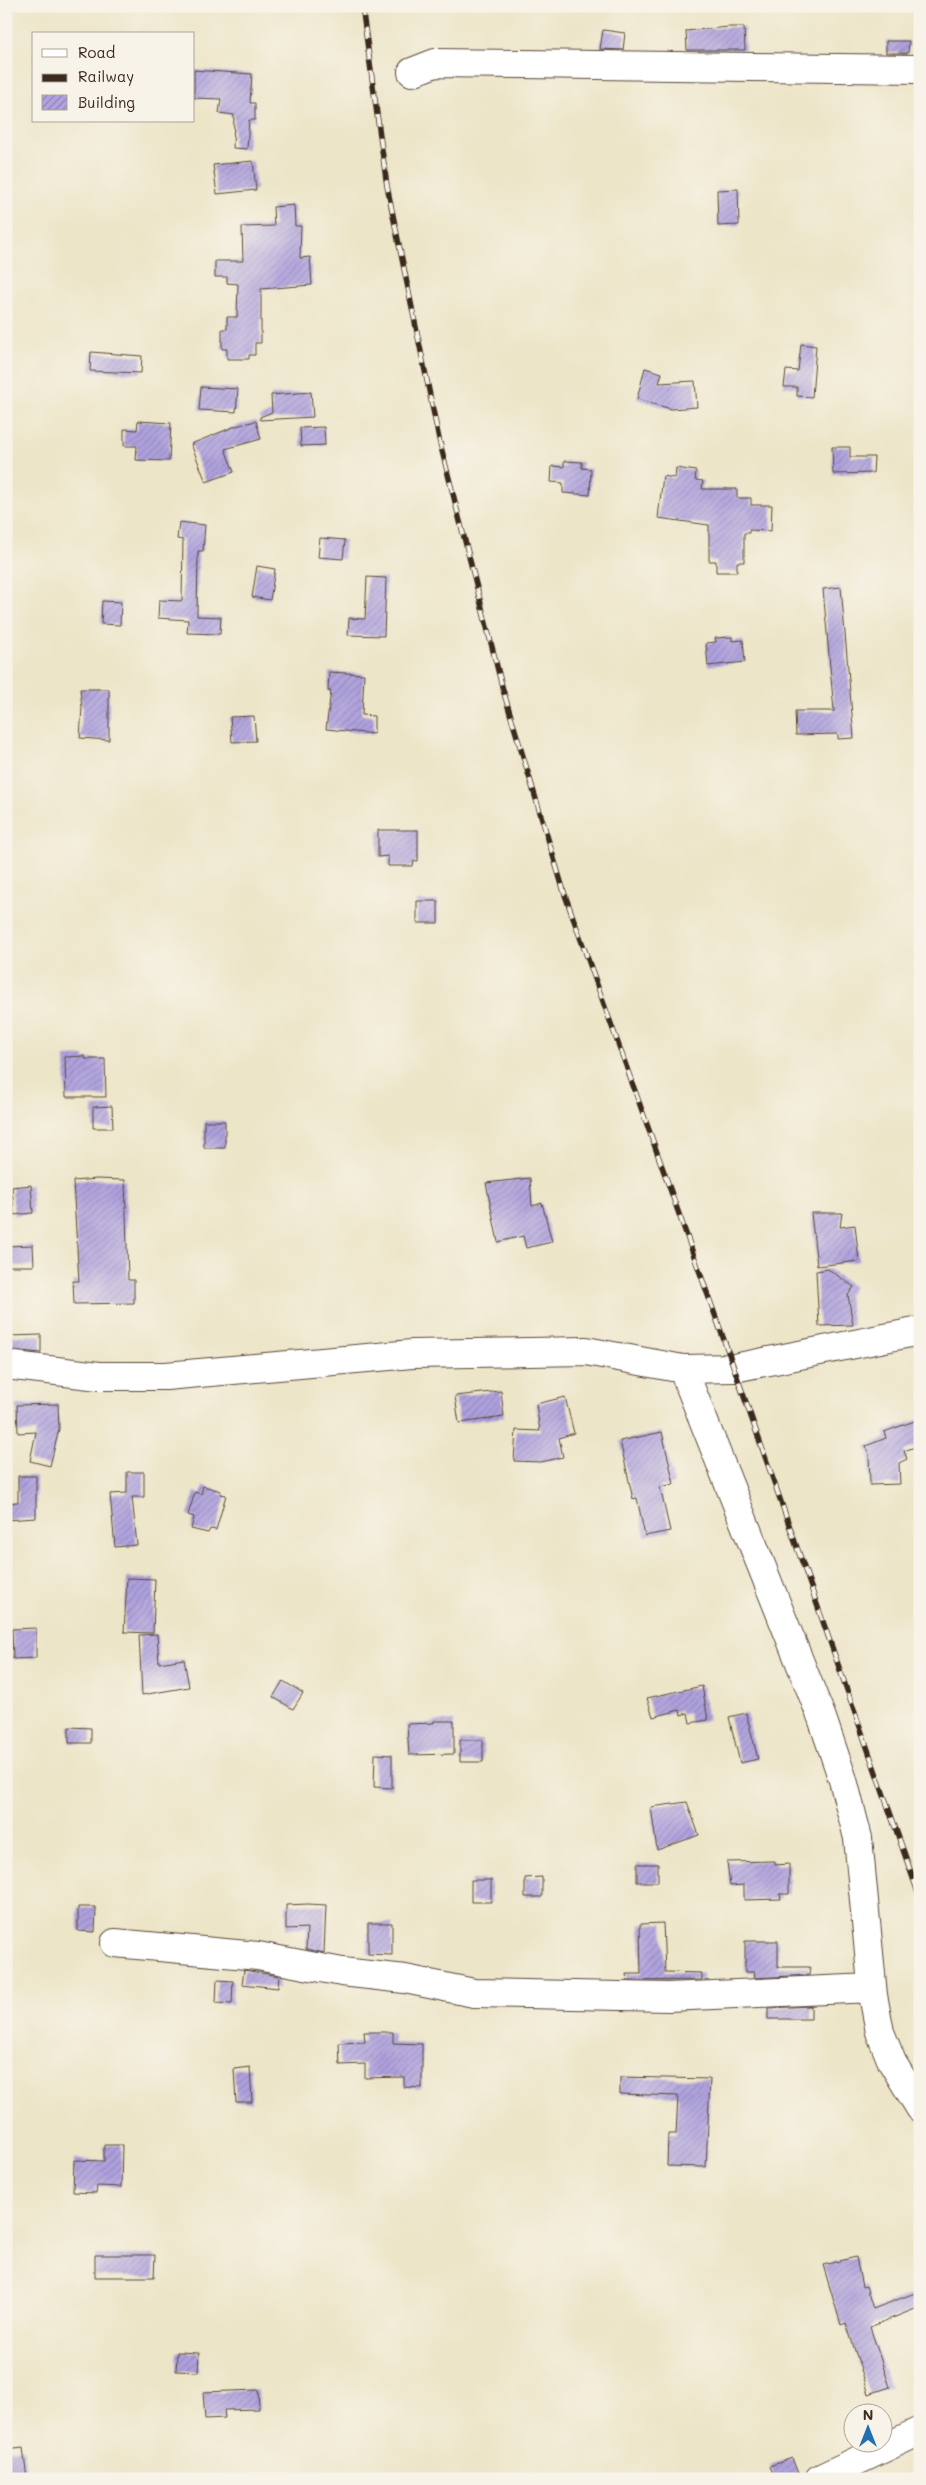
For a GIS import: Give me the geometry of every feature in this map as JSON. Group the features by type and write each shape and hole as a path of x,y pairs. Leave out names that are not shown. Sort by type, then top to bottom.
{"street":[{"path":"412,72 435,63 920,69"},
{"path":"6,1365 99,1376 166,1376 412,1354 586,1351 683,1369 734,1368 920,1331"},
{"path":"683,1369 822,1718 843,1780 858,1838 872,1988 880,2032 892,2062 920,2108"},
{"path":"115,1943 258,1956 342,1972 405,1979 474,1994 668,1997 872,1988"},
{"path":"819,2479 920,2431"}],"building":[{"path":"744,27 745,50 687,50 686,31"},
{"path":"603,30 625,33 623,50 600,49"},
{"path":"886,41 909,41 908,53 886,53"},
{"path":"195,70 252,74 250,103 255,103 255,120 249,120 247,149 233,148 234,115 219,113 221,99 195,98"},
{"path":"253,161 256,190 217,194 213,165"},
{"path":"738,189 739,225 718,226 717,190"},
{"path":"294,205 295,226 301,226 300,258 310,257 312,285 261,289 261,343 255,343 255,355 249,355 249,359 227,359 227,349 222,349 222,329 227,329 227,317 237,317 238,284 227,283 227,277 215,277 215,261 243,261 242,227 274,226 273,207"},
{"path":"801,344 816,346 812,397 797,396 797,387 784,387 786,370 798,371"},
{"path":"91,352 142,356 141,373 90,371"},
{"path":"645,368 662,373 659,383 695,381 697,407 671,409 637,399"},
{"path":"201,387 238,389 236,412 199,410"},
{"path":"311,392 313,417 260,420 260,417 272,412 271,395"},
{"path":"138,421 171,423 169,461 136,460 137,446 124,446 124,429 137,430"},
{"path":"256,421 261,439 225,449 234,472 206,482 191,444 236,426"},
{"path":"324,427 325,445 301,446 300,428"},
{"path":"832,447 850,447 850,457 874,457 873,473 833,474"},
{"path":"564,461 582,462 582,468 591,469 590,495 563,493 563,483 551,482 552,466 564,467"},
{"path":"676,468 696,471 695,480 703,481 702,489 737,489 737,498 751,498 751,505 772,505 771,531 749,530 749,533 744,533 744,562 737,562 737,572 716,572 716,561 709,561 709,525 658,518 663,476 675,478"},
{"path":"179,522 205,525 203,551 198,551 197,616 221,617 220,634 187,633 188,620 158,618 159,600 182,601 183,540 177,539"},
{"path":"320,538 345,540 343,559 318,557"},
{"path":"257,566 275,569 270,600 252,597"},
{"path":"367,577 386,578 384,636 348,635 349,618 365,619"},
{"path":"841,587 854,738 838,739 838,734 796,735 795,711 834,711 823,589"},
{"path":"102,601 121,602 120,625 101,624"},
{"path":"732,637 732,641 743,640 745,662 708,666 706,643 716,642 715,638"},
{"path":"329,672 364,674 362,715 374,716 374,734 326,729 331,691 328,691"},
{"path":"80,689 109,689 109,740 80,738 82,707"},
{"path":"254,716 256,741 232,742 230,717"},
{"path":"378,830 418,830 418,861 414,861 413,866 388,866 388,856 378,857"},
{"path":"417,901 438,901 438,923 417,923"},
{"path":"85,1056 85,1059 105,1059 106,1097 66,1097 65,1057"},
{"path":"112,1106 113,1128 93,1128 93,1107"},
{"path":"204,1121 225,1121 225,1148 204,1148"},
{"path":"530,1178 532,1206 542,1203 552,1242 526,1248 523,1236 498,1242 486,1183"},
{"path":"97,1179 125,1180 128,1280 134,1280 134,1303 74,1304 73,1281 79,1281 73,1181"},
{"path":"31,1185 33,1213 14,1215 12,1187"},
{"path":"811,1213 842,1213 840,1227 855,1225 859,1261 817,1266"},
{"path":"33,1245 34,1266 6,1266 6,1246"},
{"path":"828,1269 854,1287 848,1295 853,1325 819,1326 816,1271"},
{"path":"41,1335 41,1353 9,1350 9,1336"},
{"path":"501,1391 504,1417 459,1423 455,1396"},
{"path":"565,1397 574,1433 559,1438 563,1457 541,1462 514,1461 516,1430 540,1431 536,1404"},
{"path":"58,1404 59,1429 50,1466 30,1461 36,1432 18,1433 17,1405"},
{"path":"920,1419 920,1445 904,1451 907,1459 899,1463 900,1484 870,1485 869,1454 866,1446 886,1438 884,1432"},
{"path":"662,1432 674,1484 660,1487 670,1531 645,1536 637,1498 633,1499 620,1441"},
{"path":"127,1472 144,1472 144,1497 132,1497 137,1545 115,1547 110,1494 127,1493"},
{"path":"18,1476 36,1476 36,1518 6,1520 6,1503 18,1502"},
{"path":"203,1486 221,1491 220,1494 226,1495 216,1530 210,1529 208,1533 191,1529 194,1517 188,1515 195,1492 201,1494"},
{"path":"127,1578 155,1579 153,1633 124,1632"},
{"path":"36,1628 36,1658 13,1659 12,1629"},
{"path":"157,1634 159,1663 184,1659 189,1687 142,1695 139,1635"},
{"path":"283,1681 303,1693 293,1709 273,1697"},
{"path":"702,1686 708,1720 690,1723 688,1713 681,1715 680,1710 653,1717 647,1698"},
{"path":"746,1713 758,1759 740,1763 729,1717"},
{"path":"434,1721 454,1721 454,1754 409,1755 407,1724 434,1723"},
{"path":"69,1727 91,1728 91,1743 69,1743"},
{"path":"460,1740 483,1740 483,1762 460,1762"},
{"path":"375,1754 392,1755 392,1788 374,1787"},
{"path":"687,1802 699,1835 657,1850 651,1807"},
{"path":"775,1861 775,1865 789,1864 789,1894 780,1894 781,1899 744,1900 744,1885 730,1886 727,1862"},
{"path":"637,1864 658,1864 658,1882 637,1882"},
{"path":"542,1877 542,1897 525,1897 525,1878"},
{"path":"471,1880 491,1880 491,1902 471,1902"},
{"path":"286,1905 326,1905 324,1953 306,1949 307,1928 286,1929"},
{"path":"78,1907 96,1907 95,1932 78,1931"},
{"path":"368,1923 392,1923 392,1955 368,1954"},
{"path":"663,1923 665,1972 702,1973 702,1980 627,1981 626,1974 641,1974 640,1924"},
{"path":"745,1941 778,1941 778,1967 810,1967 809,1975 755,1978 754,1972 745,1972"},
{"path":"244,1970 279,1976 278,1988 242,1984"},
{"path":"217,1980 233,1981 232,2004 216,2003"},
{"path":"811,2006 811,2019 768,2019 768,2008"},
{"path":"364,2032 393,2032 393,2043 422,2044 422,2088 404,2087 404,2077 365,2078 365,2064 340,2065 339,2043 365,2042"},
{"path":"250,2067 252,2102 236,2102 234,2069"},
{"path":"620,2077 710,2079 706,2167 667,2166 668,2134 676,2134 678,2096 620,2094"},
{"path":"104,2145 122,2145 121,2187 97,2186 96,2193 73,2192 74,2160 104,2161"},
{"path":"95,2255 155,2255 154,2277 95,2277"},
{"path":"856,2257 862,2287 866,2286 873,2309 915,2293 920,2307 870,2327 890,2387 869,2394 846,2323 841,2325 823,2265"},
{"path":"177,2352 199,2353 198,2372 176,2371"},
{"path":"258,2390 259,2409 224,2410 225,2418 205,2419 203,2392"},
{"path":"23,2448 27,2479 6,2479 6,2450"},
{"path":"792,2458 800,2479 775,2479 770,2466"}],"railway":[{"path":"362,6 387,186 439,439 503,690 565,895 920,1898"}]}
